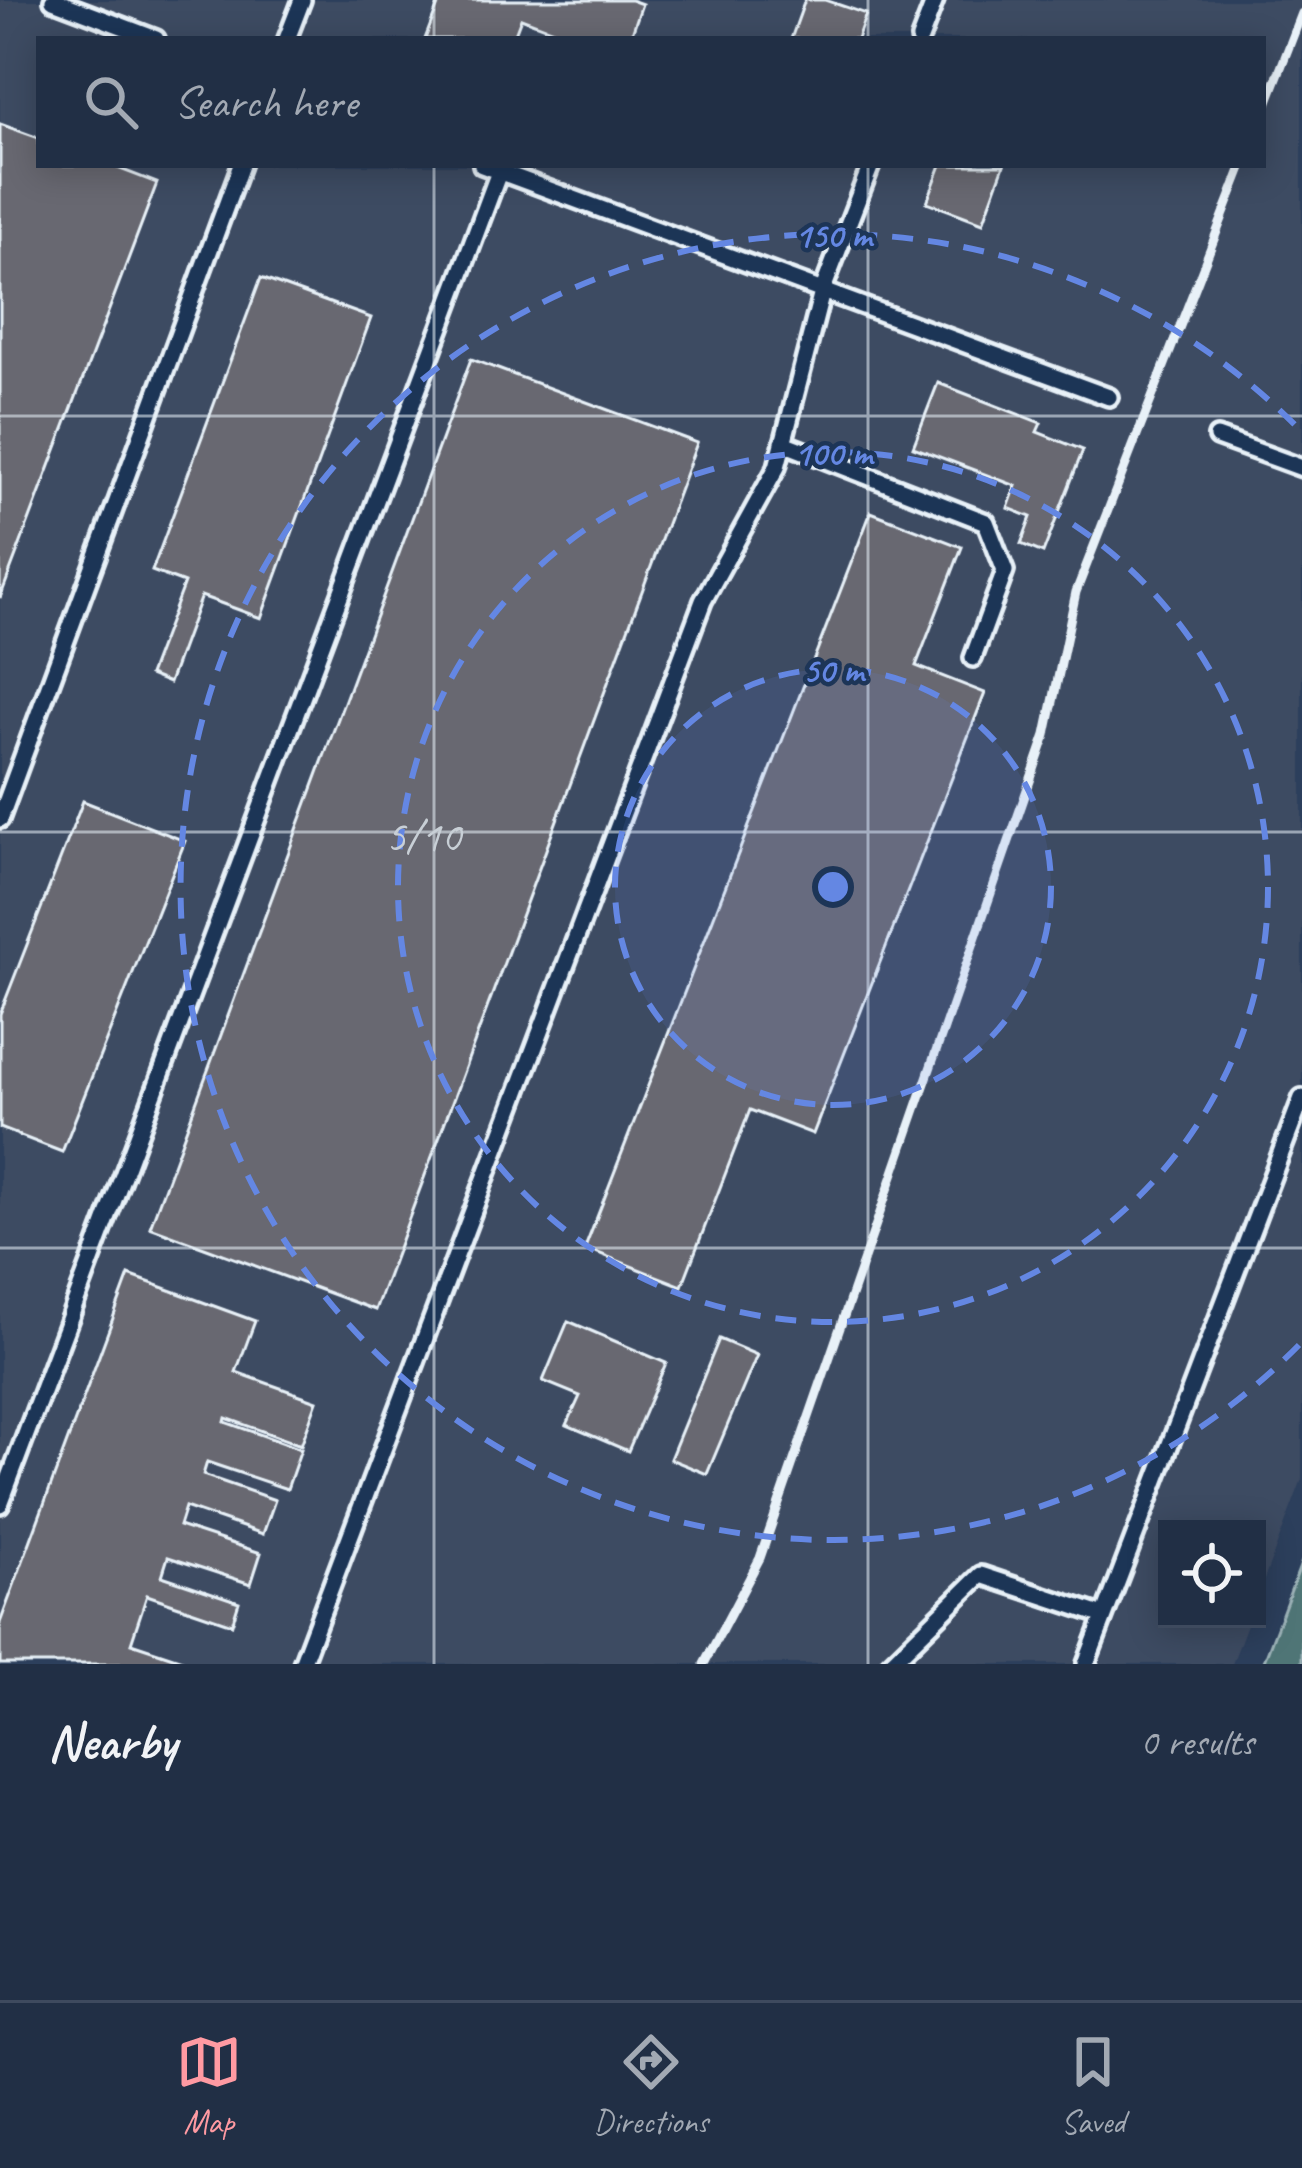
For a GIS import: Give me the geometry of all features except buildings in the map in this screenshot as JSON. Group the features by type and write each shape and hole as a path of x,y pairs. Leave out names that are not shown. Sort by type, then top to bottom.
{"lane":[{"path":"53,0 148,36"},
{"path":"288,36 302,0"},
{"path":"921,36 935,0"},
{"path":"0,819 240,168"},
{"path":"489,168 1109,397"},
{"path":"302,1664 703,601 777,467 822,292 870,168"},
{"path":"0,1504 499,172"},
{"path":"1217,437 1302,468"},
{"path":"783,442 986,522 1005,571 973,658"},
{"path":"1085,1664 1302,1099"},
{"path":"890,1664 981,1575 1104,1616"}],"shaded area":[{"path":"0,0 1302,0 1302,1479 1266,1574 1266,1520 1158,1520 1158,1628 1246,1628 1232,1664 0,1664"}],"green space":[{"path":"1302,1561 1302,1664 1263,1664"}],"railway":[{"path":"1266,106 1302,13"},
{"path":"704,1664 760,1558 1046,735 1076,592 1242,168"}]}
